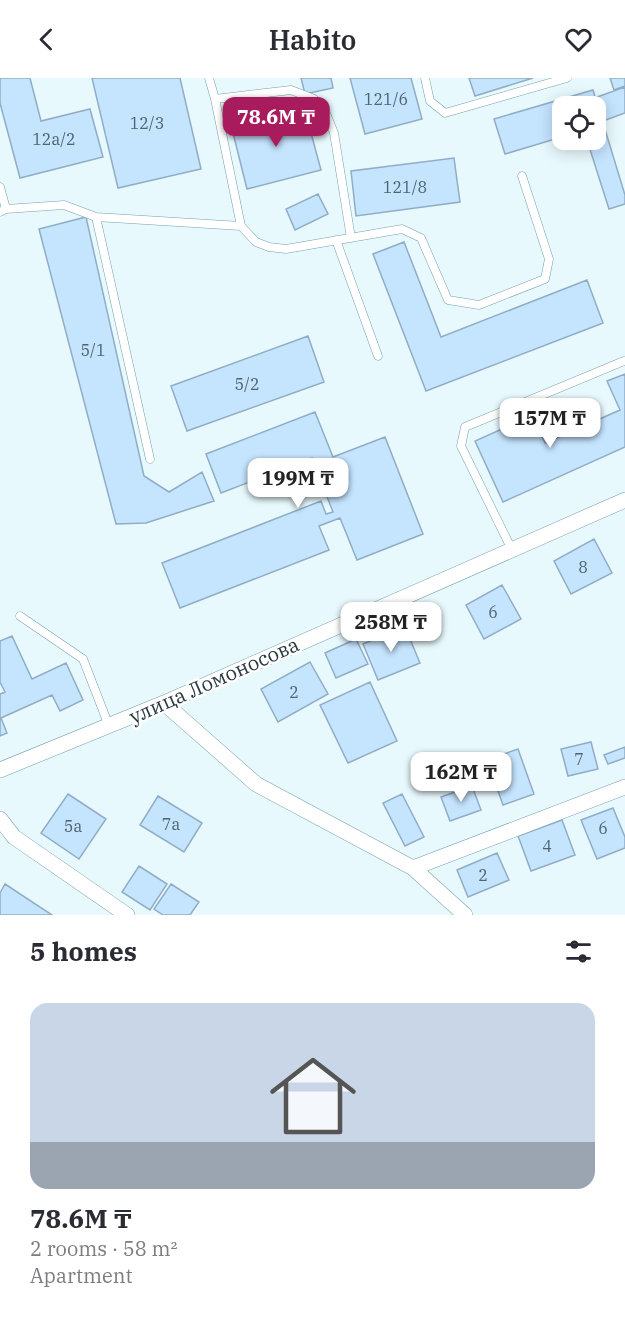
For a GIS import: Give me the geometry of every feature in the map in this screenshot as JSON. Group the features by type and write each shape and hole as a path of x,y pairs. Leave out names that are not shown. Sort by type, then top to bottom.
{"street":[{"name":"улица Ломоносова","path":"0,770 164,703 625,500"},
{"path":"164,703 256,784 413,868 465,915"},
{"path":"413,868 625,787"},
{"path":"0,819 14,837 127,915"}],"lane":[{"path":"208,78 215,99 241,226 256,242 269,247 286,249 402,229 421,238 448,300 479,305 545,279 549,259 522,176"},
{"path":"424,78 430,101 445,113 567,78"},
{"path":"215,99 291,90 314,99 325,111 334,133 351,238"},
{"path":"0,187 3,210 63,205 96,217 241,226"},
{"path":"96,217 150,459"},
{"path":"336,240 378,356"},
{"path":"512,550 461,446 465,427 624,361"},
{"path":"20,616 83,659 110,726"}],"building":[{"path":"0,78 30,78 41,121 90,109 103,157 20,178 0,103"},
{"path":"92,78 180,78 201,169 118,188"},
{"path":"301,78 331,78 333,88 305,94"},
{"path":"350,78 411,78 422,119 365,134"},
{"path":"469,78 533,78 475,96"},
{"path":"610,78 625,78 625,86 614,90"},
{"path":"625,87 625,113 606,120 606,96 600,96"},
{"path":"593,90 595,96 573,96"},
{"path":"552,102 552,140 505,154 494,119"},
{"path":"304,107 321,170 247,189 231,125"},
{"path":"606,133 625,195 625,204 609,209 590,150 606,150"},
{"path":"454,158 460,202 356,216 351,171"},
{"path":"318,194 328,214 295,230 286,209"},
{"path":"86,217 144,476 169,492 202,472 214,501 146,523 116,524 39,229"},
{"path":"404,242 441,337 587,280 603,323 426,391 373,254"},
{"path":"308,336 324,382 187,431 171,386"},
{"path":"625,374 625,447 503,502 475,441 533,415 545,443 620,410 607,381"},
{"path":"315,412 333,457 385,437 423,534 357,560 340,518 319,526 329,550 180,608 162,563 321,501 326,514 333,512 312,458 221,493 206,454"},
{"path":"594,539 612,573 571,594 554,561"},
{"path":"502,585 521,619 484,639 466,605"},
{"path":"405,627 420,663 378,680 363,644"},
{"path":"12,636 32,679 66,663 83,700 60,711 52,695 1,718 7,733 0,736 0,694 5,692 0,682 0,641"},
{"path":"356,639 368,664 336,678 325,653"},
{"path":"310,662 328,694 278,722 261,689"},
{"path":"370,682 397,741 348,763 320,705"},
{"path":"591,742 598,769 568,776 561,749"},
{"path":"625,747 625,758 608,764 604,755"},
{"path":"518,749 534,794 503,805 487,760"},
{"path":"472,786 481,810 450,821 441,797"},
{"path":"68,794 106,819 79,859 41,833"},
{"path":"402,794 424,837 405,846 383,803"},
{"path":"158,796 202,823 184,852 140,825"},
{"path":"613,808 625,837 625,848 597,859 581,820"},
{"path":"562,820 575,855 531,871 518,836"},
{"path":"497,853 509,880 468,897 457,870"},
{"path":"139,866 167,884 150,910 122,892"},
{"path":"5,884 52,915 0,915 0,893"},
{"path":"171,884 199,902 190,915 163,915 154,909"}]}
